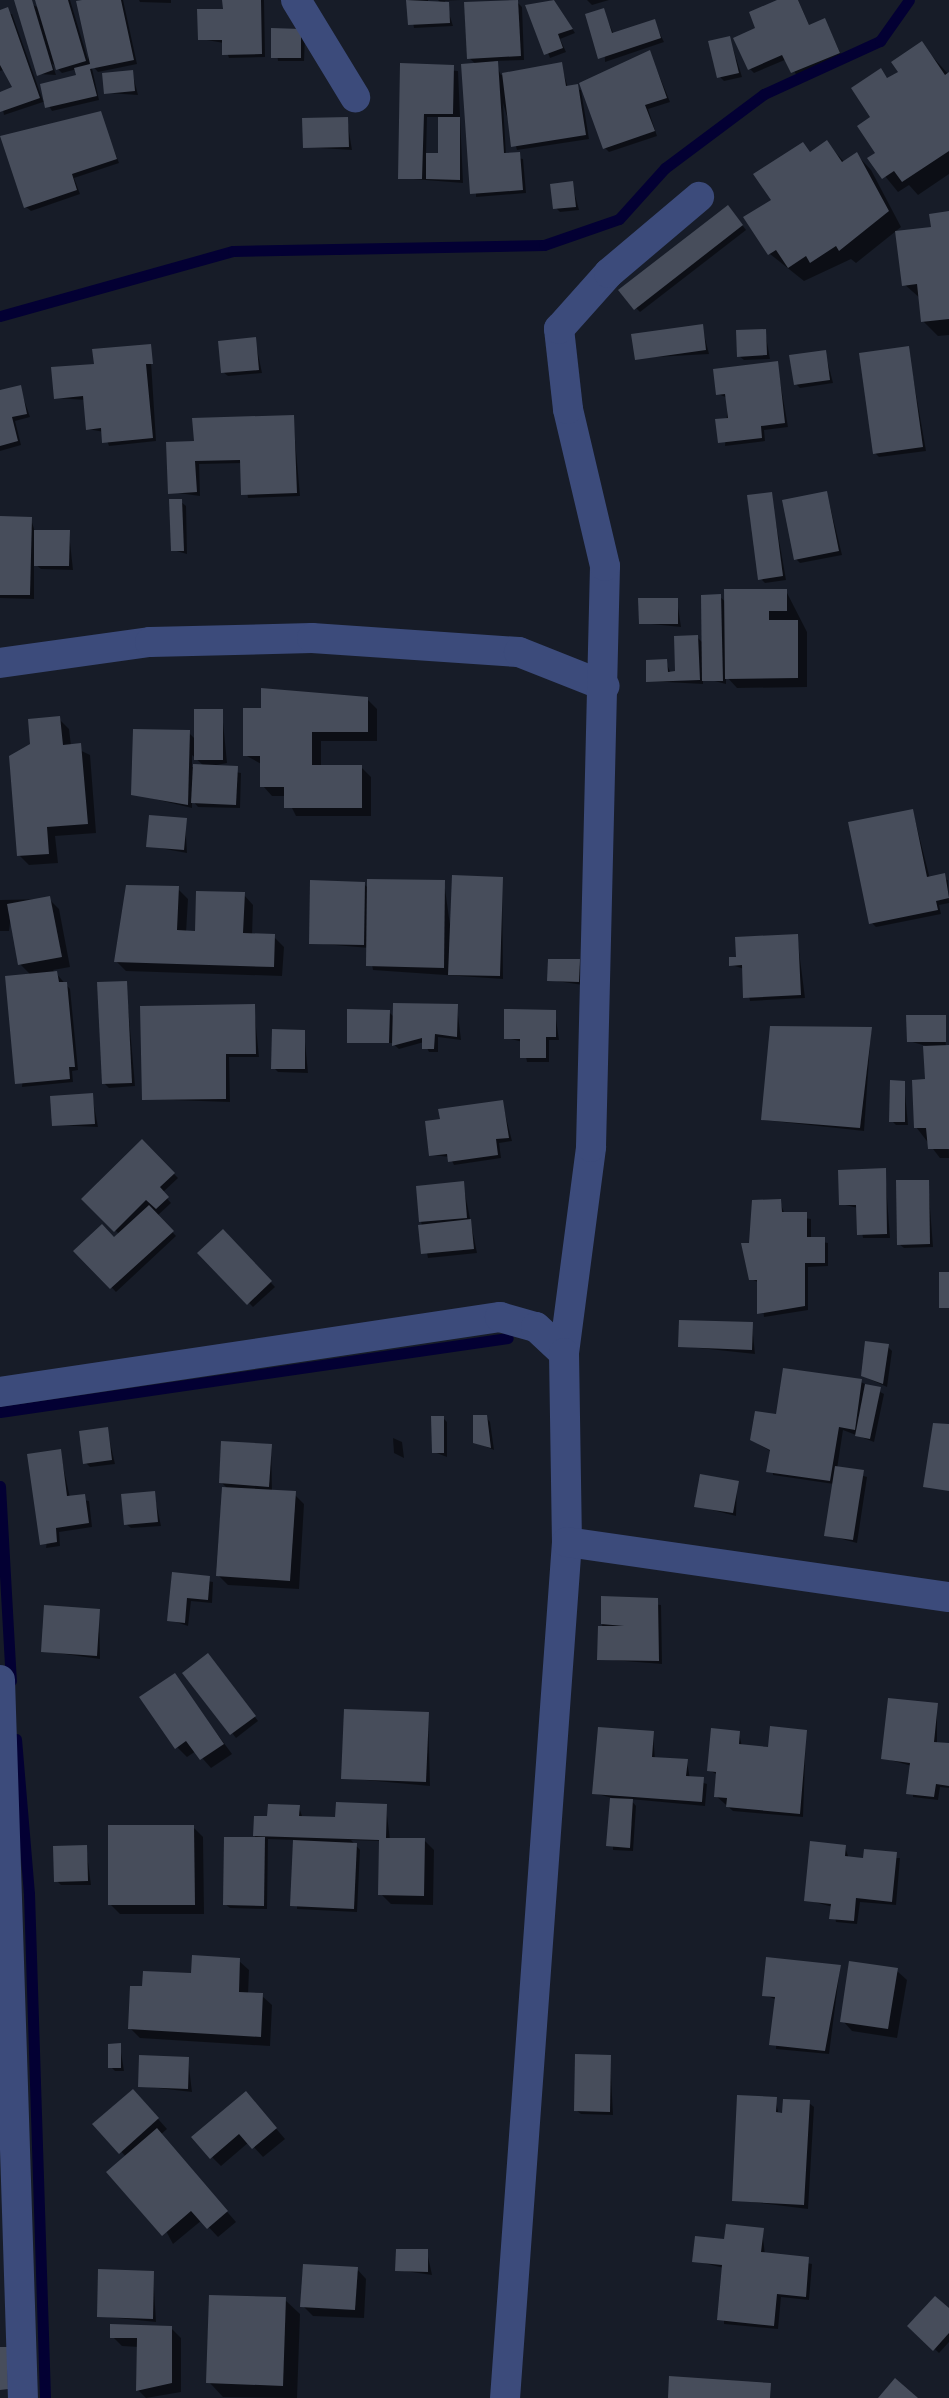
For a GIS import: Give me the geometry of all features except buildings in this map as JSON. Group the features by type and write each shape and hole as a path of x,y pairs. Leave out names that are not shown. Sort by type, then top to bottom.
{"street":[{"path":"296,0 355,96"},
{"path":"505,2398 567,1542 564,1353 591,1146 605,686 605,566 568,410 558,329 609,272 699,197"},
{"path":"0,663 150,642 312,638 520,652 605,686"},
{"path":"0,1392 500,1317 536,1327 564,1353"},
{"path":"567,1542 949,1597"},
{"path":"0,1680 7,2197 23,2398"}],"waterway":[{"path":"0,316 233,251 544,245 619,219 665,168 764,94 880,41 909,0"},
{"path":"0,1412 508,1338"},
{"path":"0,1486 11,1681"},
{"path":"16,1739 29,1894 45,2398"}]}
